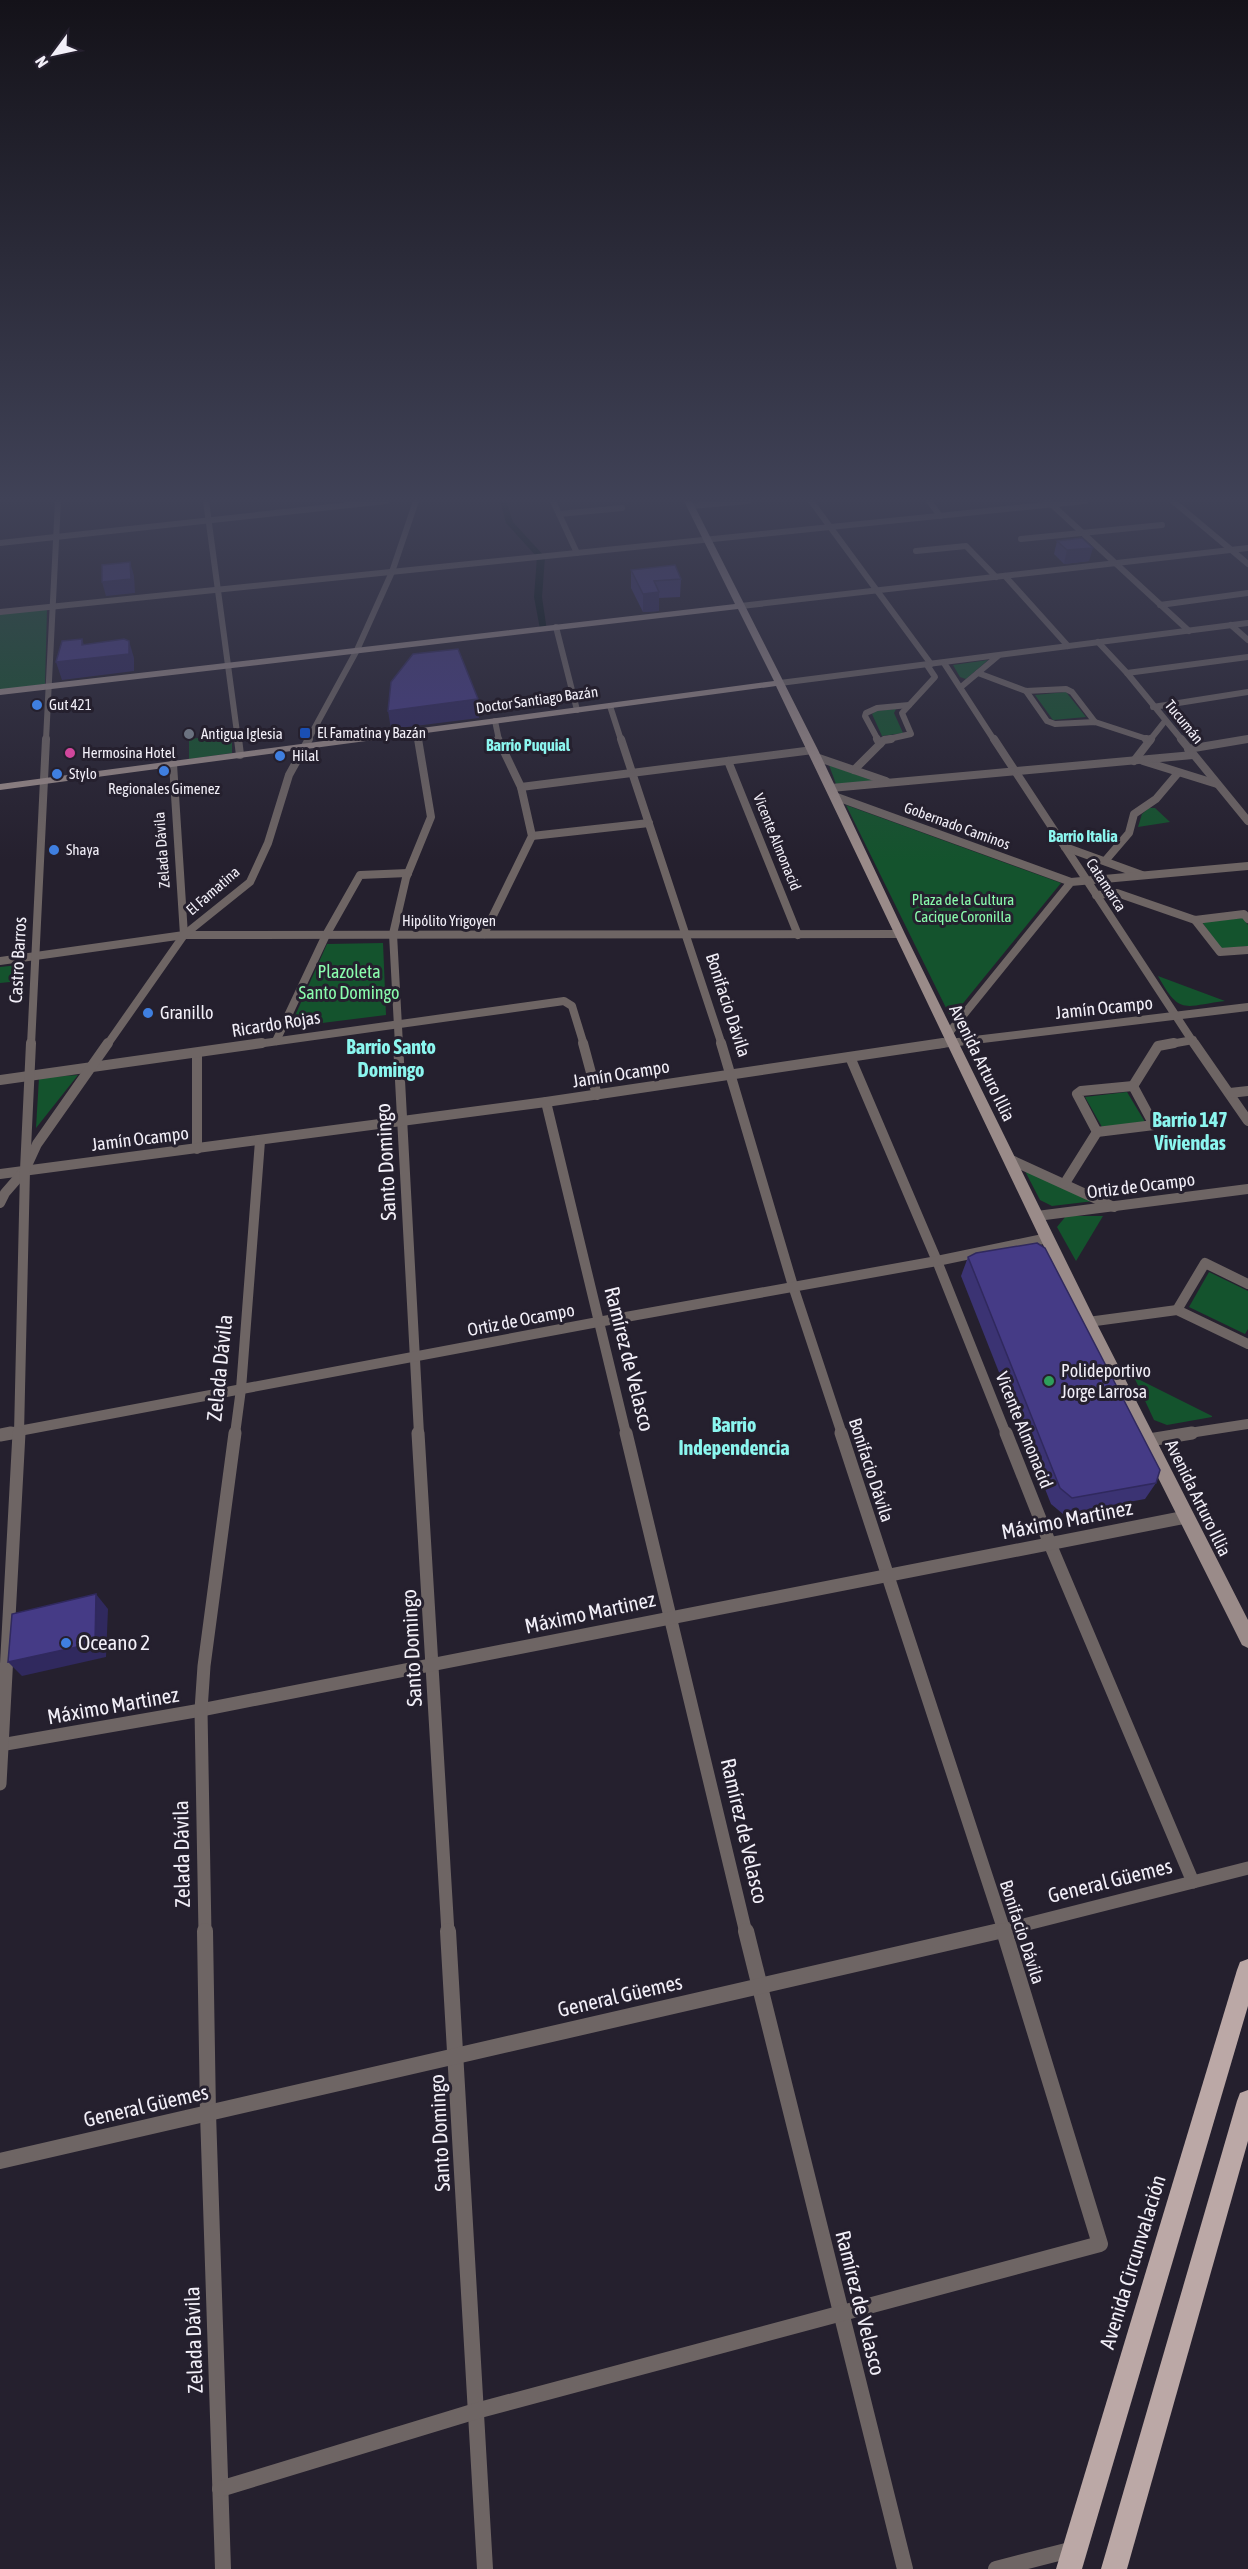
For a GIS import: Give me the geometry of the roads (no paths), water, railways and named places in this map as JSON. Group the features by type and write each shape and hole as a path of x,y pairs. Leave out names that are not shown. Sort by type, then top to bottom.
{"main road":[{"path":"0,692 610,621"},
{"name":"Avenida Arturo Illia","path":"749,621 815,754 899,934 1088,1322 1248,1639"},
{"name":"Doctor Santiago Bazán","path":"0,786 780,683"},
{"name":"Avenida Circunvalación","path":"1072,2559 1248,1970"},
{"path":"1114,2569 1248,2100"}],"street":[{"name":"Castro Barros","path":"0,1784 19,1432 25,1170 52,621"},
{"path":"223,621 240,755"},
{"name":"El Famatina","path":"0,1203 5,1193 25,1170 37,1144 184,935 249,882 259,866 277,808 303,747 357,650 370,621"},
{"path":"854,770 886,739 911,734 902,716 935,677 898,621"},
{"path":"1045,621 1068,646"},
{"path":"1178,621 1189,631"},
{"name":"Doctor Santiago Bazán","path":"780,683 1248,623"},
{"path":"1231,625 1248,640"},
{"path":"556,627 577,710"},
{"name":"Tucumán","path":"1098,642 1154,706 1248,821"},
{"path":"961,687 999,656"},
{"path":"1126,673 1248,657"},
{"name":"Catamarca","path":"944,663 1176,1017 1248,1121"},
{"path":"978,673 1026,691 1066,689 1072,692 1095,722"},
{"path":"1026,691 1047,721 1055,724 1095,722 1150,740"},
{"path":"1154,706 1248,692"},
{"path":"880,744 865,716 866,713 877,708 909,705"},
{"name":"Bonifacio Dávila","path":"610,706 634,773 731,1073 793,1286 1004,1930 1100,2244 841,2314"},
{"path":"484,934 532,836 521,787 498,739 495,721"},
{"path":"1137,760 1165,722"},
{"name":"Santo Domingo","path":"417,732 431,817 408,873 393,934 414,1357 485,2569"},
{"path":"833,792 892,783 1137,760 1248,740"},
{"path":"521,787 728,761 815,754 892,783"},
{"path":"1137,760 1217,784"},
{"name":"Vicente Almonacid","path":"728,761 798,935"},
{"name":"Zelada Dávila","path":"173,764 184,935"},
{"path":"1105,861 1129,833 1134,814 1156,799 1178,773"},
{"name":"Gobernado Caminos","path":"833,792 1071,882"},
{"path":"532,836 649,823"},
{"path":"1065,847 1146,876"},
{"path":"950,1038 1071,882 1248,866"},
{"path":"276,1041 326,935 360,875 408,873"},
{"path":"1096,895 1117,893 1195,920 1244,914 1248,919"},
{"path":"1195,920 1220,952 1248,950"},
{"name":"Hipólito Yrigoyen","path":"0,961 184,935 899,934"},
{"name":"Ricardo Rojas","path":"0,1080 564,1000 572,1006 597,1095"},
{"name":"Jamín Ocampo","path":"0,1174 597,1095 731,1073 850,1057 950,1038 1176,1017 1248,1007"},
{"path":"1133,1086 1158,1046 1193,1040"},
{"path":"197,1053 197,1149"},
{"name":"Vicente Almonacid","path":"850,1057 936,1261 1050,1544 1193,1882"},
{"path":"1097,1132 1154,1125 1133,1086"},
{"path":"1097,1132 1077,1094 1081,1091 1133,1086"},
{"path":"1230,1094 1248,1091"},
{"name":"Ramírez de Velasco","path":"546,1102 759,1986 905,2569"},
{"path":"1065,1183 1097,1132"},
{"name":"Zelada Dávila","path":"223,2569 208,2113 201,1710 204,1666 241,1389 260,1141"},
{"path":"1010,1159 1114,1207"},
{"name":"Ortiz de Ocampo","path":"1037,1216 1248,1189"},
{"name":"Ortiz de Ocampo","path":"0,1436 598,1322 936,1261 1048,1238"},
{"path":"1177,1310 1205,1263 1248,1284"},
{"path":"1088,1322 1177,1310 1248,1344"},
{"path":"1149,1440 1248,1424"},
{"name":"Máximo Martinez","path":"1,1744 201,1710 1186,1517"},
{"name":"General Güemes","path":"0,2161 1004,1930 1248,1868"},
{"path":"220,2488 476,2412 841,2314"},
{"path":"996,2569 1072,2559"}],"waterway":[{"path":"542,621 544,629"}],"place":[{"name":"Gut 421","path":"37,705"},
{"name":"El Famatina y Bazán","path":"305,733"},
{"name":"Antigua Iglesia","path":"189,734"},
{"name":"Hermosina Hotel","path":"70,753"},
{"name":"Hilal","path":"280,756"},
{"name":"Regionales Gimenez","path":"164,771"},
{"name":"Stylo","path":"57,774"},
{"name":"Shaya","path":"54,850"},
{"name":"Granillo","path":"148,1013"},
{"name":"Polideportivo Jorge Larrosa","path":"1049,1381"},
{"name":"Oceano 2","path":"66,1643"}],"district":[{"name":"Barrio Puquial","path":"528,745"},
{"name":"Barrio Italia","path":"1083,836"},
{"name":"Barrio Santo Domingo","path":"391,1058"},
{"name":"Barrio 147 Viviendas","path":"1190,1132"},
{"name":"Barrio Independencia","path":"734,1436"}],"park label":[{"name":"Plaza de la Cultura Cacique Coronilla","path":"963,908"},
{"name":"Plazoleta Santo Domingo","path":"349,982"}]}
